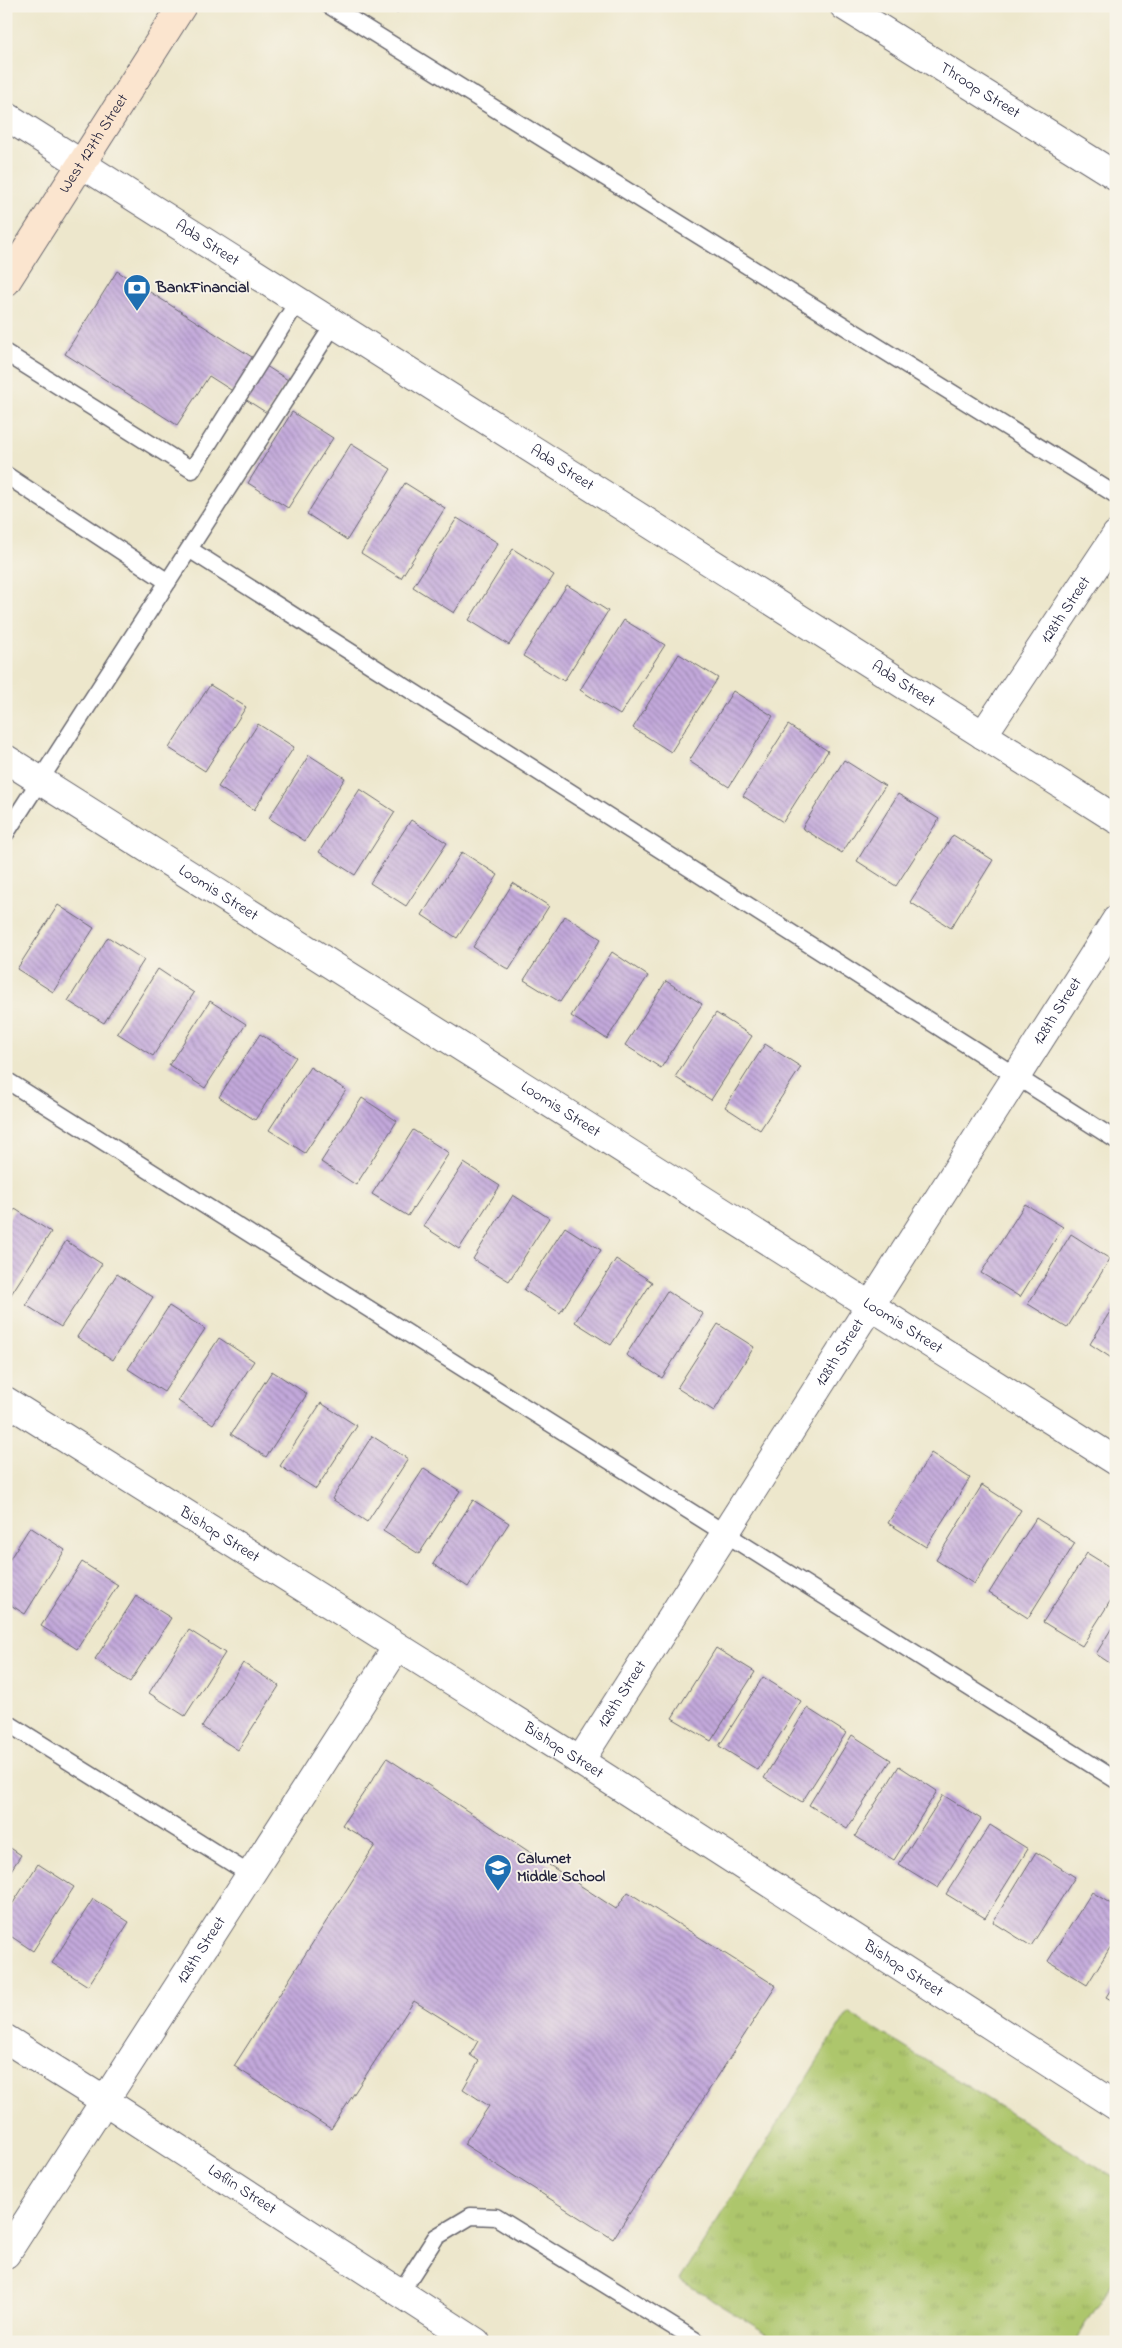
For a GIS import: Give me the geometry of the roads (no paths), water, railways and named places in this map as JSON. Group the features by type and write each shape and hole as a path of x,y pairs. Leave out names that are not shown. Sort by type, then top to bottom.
{"main road":[{"name":"West 127th Street","path":"10,269 82,164 182,6"}],"street":[{"name":"Throop Street","path":"844,6 1116,176"},
{"name":"Ada Street","path":"6,116 1116,819"},
{"name":"128th Street","path":"983,735 1116,535"},
{"name":"Loomis Street","path":"6,759 1116,1461"},
{"name":"128th Street","path":"580,1761 1116,920"},
{"name":"Bishop Street","path":"6,1401 580,1761 1116,2106"},
{"name":"128th Street","path":"6,2254 397,1647"},
{"name":"Laflin Street","path":"6,2039 105,2101 476,2342"}],"lane":[{"path":"330,6 1116,495"},
{"path":"6,353 192,470 298,301"},
{"path":"6,833 334,324"},
{"path":"6,475 168,582"},
{"path":"189,549 1116,1140"},
{"path":"6,1080 1116,1780"},
{"path":"6,1722 251,1875"},
{"path":"400,2293 436,2237 471,2216 496,2217 698,2342"}],"place":[{"name":"BankFinancial","path":"137,312"},
{"name":"Calumet Middle School","path":"498,1892"}]}
